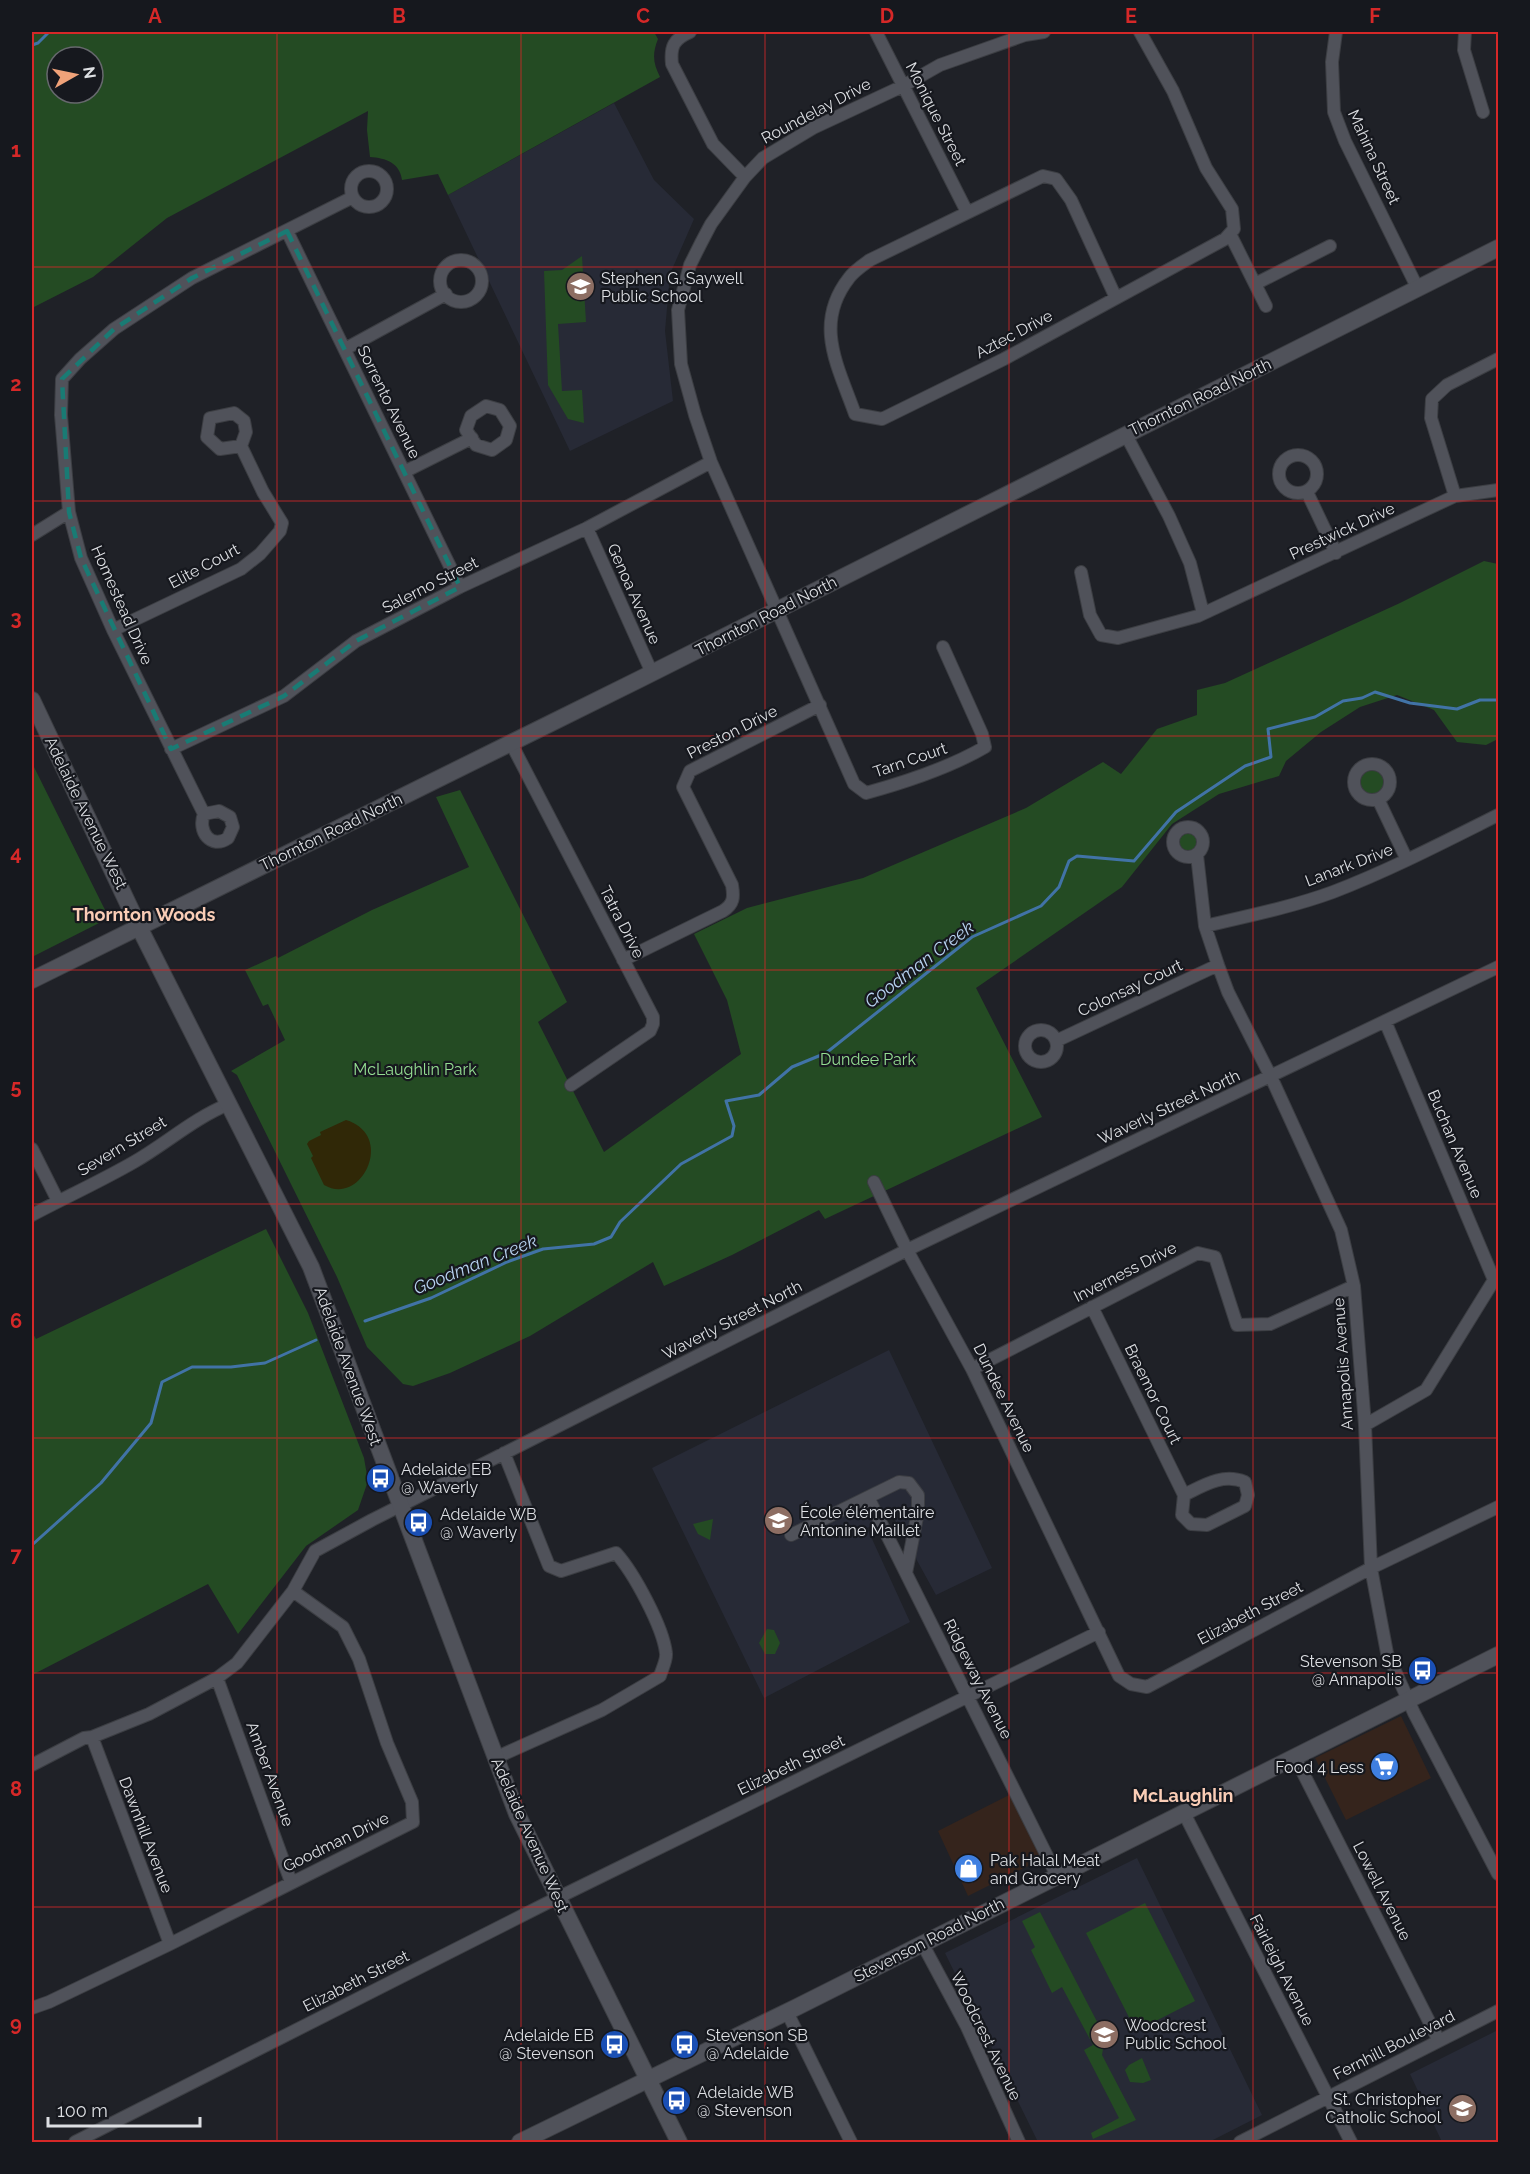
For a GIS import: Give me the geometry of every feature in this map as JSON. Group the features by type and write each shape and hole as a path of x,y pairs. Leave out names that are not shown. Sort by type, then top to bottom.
{"main road":[{"name":"Thornton Road North","path":"32,980 652,673 1498,248"},
{"name":"Adelaide Avenue West","path":"32,700 140,927 311,1267 495,1758 529,1841 679,2142"},
{"name":"Stevenson Road North","path":"520,2142 787,2012 1498,1655"}],"street":[{"path":"690,32 678,37 674,42 670,51 672,64 713,144 745,177"},
{"name":"Monique Street","path":"876,32 967,212"},
{"name":"Roundelay Drive","path":"776,611 711,462 681,364 678,310 690,265 711,224 745,177 763,158 813,128 903,86 939,65 1025,35 1044,32"},
{"path":"1140,32 1173,91 1206,168 1232,209 1234,229 1230,234 1266,306"},
{"name":"Mahina Street","path":"1336,32 1332,62 1334,112 1345,141 1418,289"},
{"path":"1465,32 1464,50 1483,112"},
{"path":"967,212 1043,176 1056,178 1071,200 1116,298"},
{"name":"Homestead Drive","path":"204,814 113,630 81,558 69,512 61,415 62,379 80,358 114,329 192,278 353,196"},
{"name":"Aztec Drive","path":"967,212 870,260 849,277 832,306 829,322 834,355 855,414 882,419 1005,359 1225,239 1230,234"},
{"name":"Sorrento Avenue","path":"287,231 460,587"},
{"path":"1255,285 1330,246"},
{"path":"345,349 446,294"},
{"path":"1455,496 1431,418 1432,399 1447,385 1498,359"},
{"path":"1126,435 1169,516 1190,563 1203,614"},
{"path":"404,472 472,438"},
{"name":"Elite Court","path":"113,630 241,569 260,554 280,531 282,523 263,492 241,446"},
{"name":"Salerno Street","path":"171,749 284,696 356,641 460,587 587,528 711,462"},
{"name":"Prestwick Drive","path":"1081,572 1090,615 1101,635 1118,638 1203,614 1455,496 1498,490"},
{"path":"1307,492 1336,553"},
{"path":"32,535 69,512"},
{"name":"Genoa Avenue","path":"587,528 652,673"},
{"name":"Tarn Court","path":"776,611 854,784 866,793 966,758 986,747 943,647"},
{"name":"Preston Drive","path":"623,960 723,911 730,906 733,900 732,885 683,787 690,771 820,705"},
{"name":"Tatra Drive","path":"511,743 652,1017 652,1028 571,1085"},
{"path":"1378,799 1407,860"},
{"name":"Lanark Drive","path":"1205,926 1279,909 1331,892 1407,860 1498,815"},
{"name":"Annapolis Avenue","path":"1197,855 1205,926 1228,992 1271,1077 1341,1230 1354,1286 1365,1425 1371,1568 1387,1653 1408,1700 1498,1874"},
{"name":"Colonsay Court","path":"1056,1041 1218,965"},
{"name":"Waverly Street North","path":"32,1765 84,1738 92,1737 149,1714 217,1678 237,1663 293,1591 315,1551 400,1505 908,1250 1498,967"},
{"name":"Buchan Avenue","path":"1385,1021 1496,1279"},
{"name":"Severn Street","path":"32,1215 136,1160 209,1112 229,1104"},
{"path":"32,1149 58,1201"},
{"name":"Dundee Avenue","path":"874,1182 972,1368 1099,1632"},
{"name":"Inverness Drive","path":"972,1368 1198,1253 1215,1257 1237,1325 1270,1324 1354,1286"},
{"path":"1365,1425 1426,1390 1496,1279"},
{"name":"Braemor Court","path":"1092,1307 1184,1495 1182,1515 1191,1524 1207,1525 1245,1506 1248,1495 1245,1482 1234,1477 1217,1479 1184,1495"},
{"path":"495,1758 602,1710 660,1676 667,1655 656,1623 627,1565 616,1553 561,1571 549,1566 504,1453"},
{"path":"791,1535 899,1482 909,1483 918,1495 918,1512 906,1573"},
{"name":"Ridgeway Avenue","path":"868,1497 1057,1876"},
{"name":"Elizabeth Street","path":"75,2142 557,1898 1099,1632 1119,1676 1131,1684 1147,1687 1371,1568 1498,1507"},
{"name":"Goodman Drive","path":"32,2008 170,1944 413,1822 412,1802 387,1743 359,1659 343,1627 293,1591"},
{"name":"Amber Avenue","path":"217,1678 291,1882"},
{"name":"Dawnhill Avenue","path":"92,1737 170,1944"},
{"name":"Lowell Avenue","path":"1295,1757 1439,2041"},
{"name":"Fairleigh Avenue","path":"1184,1813 1351,2142"},
{"name":"Woodcrest Avenue","path":"922,1943 967,2027 1019,2142"},
{"name":"Fernhill Boulevard","path":"1240,2142 1498,2011"},
{"path":"787,2012 851,2142"}],"highlighted area":[{"path":"287,231 460,587 356,641 284,696 171,749 81,558 69,512 62,379 114,329 192,278"}],"shaded area":[{"name":"Stephen G. Saywell Public School","path":"614,103 654,180 694,219 670,274 665,331 673,401 570,451 448,195"},
{"name":"École élémentaire Antonine Maillet","path":"889,1350 992,1568 936,1595 892,1515 867,1528 910,1622 764,1698 652,1468"},
{"path":"1401,1716 1431,1778 1346,1820 1315,1758"},
{"path":"1017,1791 1048,1856 968,1896 938,1831"},
{"name":"Woodcrest Public School","path":"1137,1858 1262,2115 1209,2142 1038,2142 945,1953"},
{"name":"St. Christopher Catholic School","path":"1498,2030 1498,2142 1442,2142 1410,2074"}],"green space":[{"path":"32,32 654,32 658,39 654,58 660,77 448,195 438,174 402,180 398,169 391,162 370,157 367,130 368,111 167,218 93,277 32,308"},
{"path":"582,256 586,322 558,324 562,391 582,390 584,423 568,419 548,385 544,271 562,270"},
{"path":"1484,561 1498,564 1498,739 1486,745 1457,742 1434,710 1397,695 1360,707 1321,732 1286,761 1279,776 1219,794 1172,824 1122,887 976,988 1042,1117 825,1219 819,1210 732,1255 664,1286 653,1262 530,1336 450,1373 413,1386 403,1384 367,1347 337,1277 237,1075 231,1071 285,1040 268,1004 263,1006 245,970 276,956 278,958 372,910 469,867 436,797 460,790 567,1002 538,1022 604,1152 741,1054 727,1000 694,934 747,908 863,878 1026,808 1103,762 1121,774 1157,729 1197,715 1197,690 1225,683 1400,603"},
{"path":"32,763 109,918 32,957"},
{"path":"1372,769 1382,772 1385,782 1382,792 1372,795 1362,792 1359,782 1362,772"},
{"path":"1188,832 1195,835 1198,842 1195,849 1188,852 1181,849 1178,842 1181,835"},
{"path":"266,1229 308,1313 364,1458 368,1481 358,1510 306,1546 238,1634 208,1584 32,1675 32,1332 36,1339"},
{"path":"713,1519 710,1540 698,1534 693,1524"},
{"path":"767,1629 774,1630 780,1643 775,1654 765,1654 759,1643"},
{"path":"1145,1903 1195,2001 1136,2031 1086,1933"},
{"path":"1040,1912 1105,2037 1102,2055 1136,2120 1093,2139 1091,2133 1119,2118 1084,2050 1093,2045 1062,1987 1052,1993 1031,1950 1035,1947 1022,1921"},
{"path":"1142,2058 1151,2080 1143,2083 1130,2082 1125,2070"}],"sand":[{"path":"346,1120 361,1128 369,1140 371,1153 368,1166 361,1178 350,1186 338,1189 324,1185 307,1144 321,1135 320,1132"}],"waterway":[{"path":"32,45 38,43 49,32"},
{"name":"Goodman Creek","path":"365,1321 431,1298 507,1262 543,1249 594,1244 611,1237 620,1222 681,1164 732,1136 734,1126 726,1101 759,1095 792,1067 826,1053 972,937 1041,906 1059,887 1069,861 1077,856 1134,861 1176,812 1245,766 1271,757 1268,729 1315,717 1343,701 1362,698 1375,692 1410,703 1457,709 1480,700 1498,700"},
{"name":"Goodman Creek","path":"32,1545 101,1483 151,1423 162,1382 192,1367 231,1367 265,1363 316,1340"}],"place":[{"name":"Stephen G. Saywell Public School","path":"580,287"},
{"name":"Adelaide EB @ Waverly","path":"380,1478"},
{"name":"École élémentaire Antonine Maillet","path":"779,1521"},
{"name":"Adelaide WB @ Waverly","path":"419,1523"},
{"name":"Stevenson SB @ Annapolis","path":"1423,1670"},
{"name":"Food 4 Less","path":"1385,1767"},
{"name":"Pak Halal Meat and Grocery","path":"969,1869"},
{"name":"Woodcrest Public School","path":"1104,2034"},
{"name":"Adelaide EB @ Stevenson","path":"615,2044"},
{"name":"Stevenson SB @ Adelaide","path":"685,2044"},
{"name":"Adelaide WB @ Stevenson","path":"676,2101"},
{"name":"St. Christopher Catholic School","path":"1462,2108"}],"district":[{"name":"Thornton Woods","path":"144,914"},
{"name":"McLaughlin","path":"1183,1795"}],"park label":[{"name":"Dundee Park","path":"868,1059"},
{"name":"McLaughlin Park","path":"415,1069"}]}
